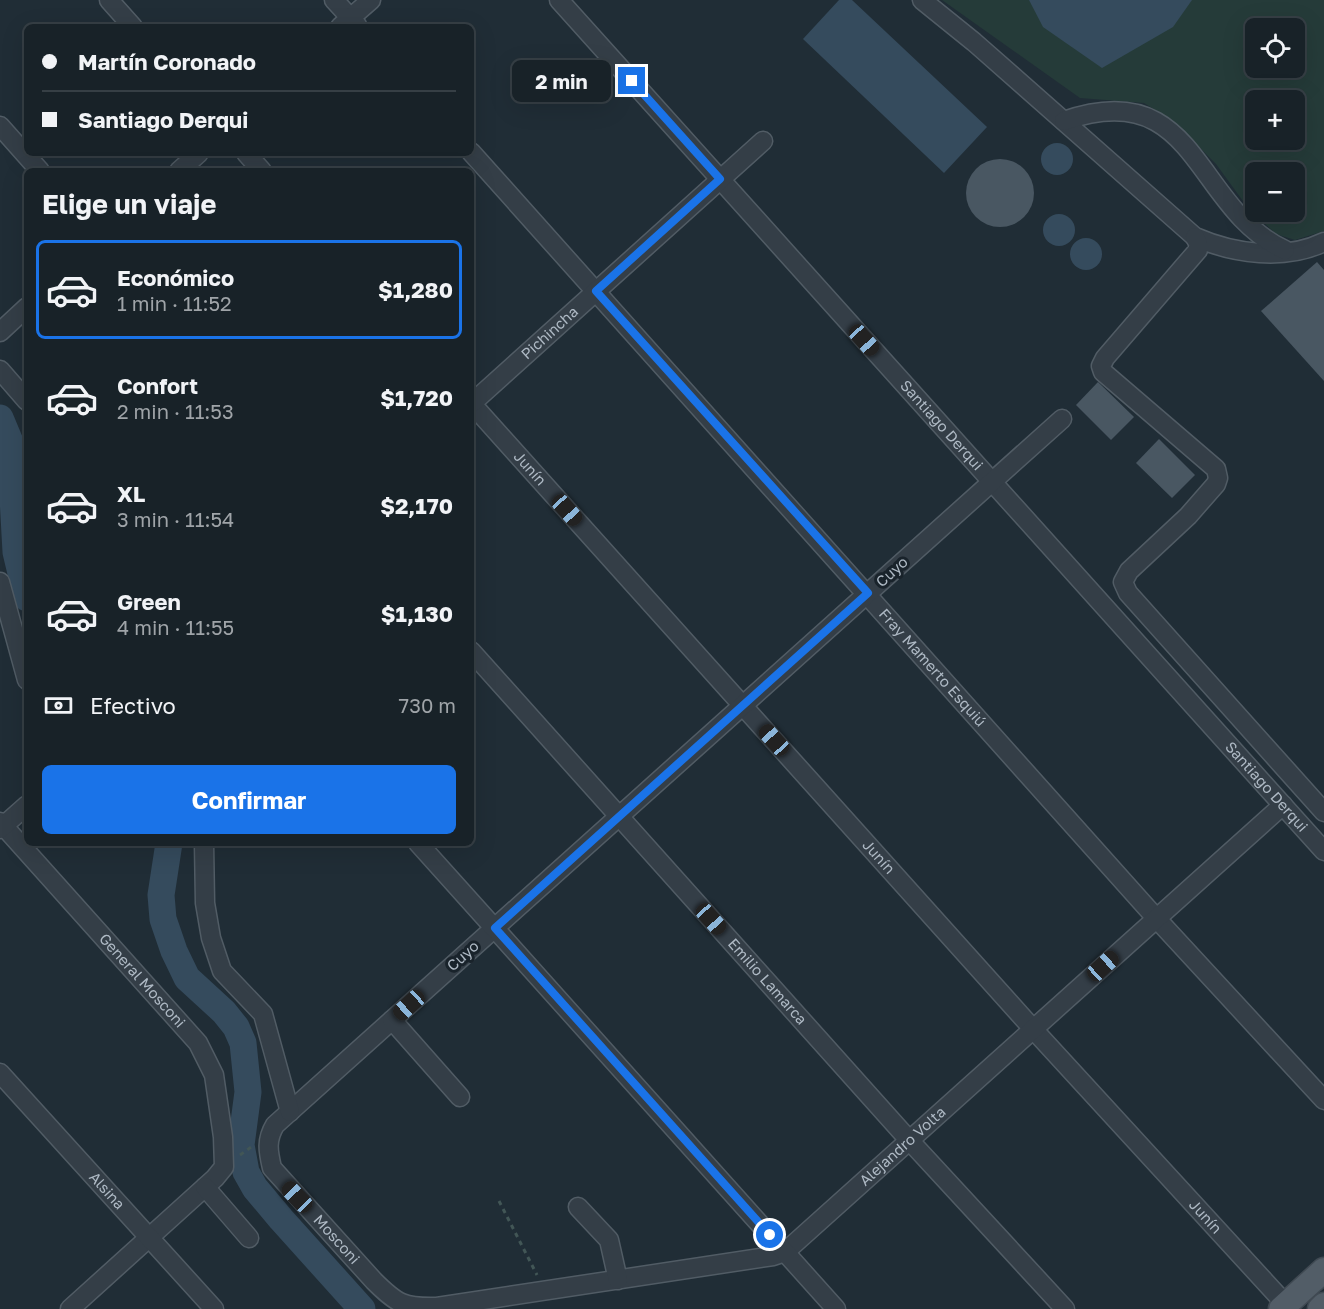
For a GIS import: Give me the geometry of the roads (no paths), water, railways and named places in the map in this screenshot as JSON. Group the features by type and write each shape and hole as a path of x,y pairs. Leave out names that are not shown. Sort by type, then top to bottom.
{"main road":[{"path":"1285,1308 1324,1270"},
{"path":"1320,1309 1324,1305"}],"street":[{"path":"109,0 130,24"},
{"path":"334,0 350,24 371,0"},
{"name":"Santiago Derqui","path":"559,0 1324,851"},
{"path":"922,0 1195,237 1218,247 1246,252 1289,252 1324,242"},
{"path":"1064,121 1089,112 1111,109 1158,122 1177,136 1197,159 1245,224 1270,243 1289,252"},
{"path":"0,126 24,153"},
{"name":"Pichincha","path":"474,401 763,141"},
{"name":"Fray Mamerto Esquiú","path":"474,155 868,593 1156,918 1324,1100"},
{"path":"27,156 37,168"},
{"path":"182,168 196,156"},
{"path":"249,156 259,168"},
{"path":"1195,237 1198,250 1105,358 1101,366 1103,372 1216,469 1218,478 1216,484 1188,516 1129,571 1123,582 1128,593 1324,812"},
{"path":"0,332 24,310"},
{"path":"0,370 24,398"},
{"name":"Junín","path":"474,407 1285,1308"},
{"name":"Cuyo","path":"268,1135 275,1125 1062,419"},
{"path":"0,582 24,669"},
{"name":"Emilio Lamarca","path":"474,654 909,1140 1065,1309"},
{"name":"Alejandro Volta","path":"438,1308 773,1256 785,1252 1283,805"},
{"path":"1,825 24,807"},
{"name":"General Mosconi","path":"1,825 198,1043 214,1075 223,1137 224,1167 205,1187"},
{"path":"204,846 205,903 214,947 222,971 255,1003 263,1014 290,1112"},
{"path":"421,846 836,1309"},
{"path":"392,1020 460,1097"},
{"name":"Alsina","path":"0,1073 214,1309"},
{"name":"Mosconi","path":"268,1135 267,1150 272,1168 281,1180 390,1297 403,1305 438,1308"},
{"path":"70,1309 205,1187 249,1238"},
{"path":"579,1207 609,1240 618,1280"}],"water":[{"path":"839,0 852,0 987,127 944,173 803,39"},
{"path":"1029,0 1192,0 1173,27 1102,68 1043,27"},
{"path":"1057,143 1068,148 1073,159 1068,170 1057,175 1046,170 1041,159 1046,148"},
{"path":"1059,214 1070,219 1075,230 1070,241 1059,246 1048,241 1043,230 1048,219"},
{"path":"1086,238 1097,243 1102,254 1097,265 1086,270 1075,265 1070,254 1075,243"}],"waterway":[{"path":"0,418 10,442 16,552 24,585"},
{"path":"169,846 161,895 163,919 174,951 187,978 224,1012 236,1027 243,1043 248,1092 241,1145 246,1172 255,1188 281,1219 362,1309"}]}
